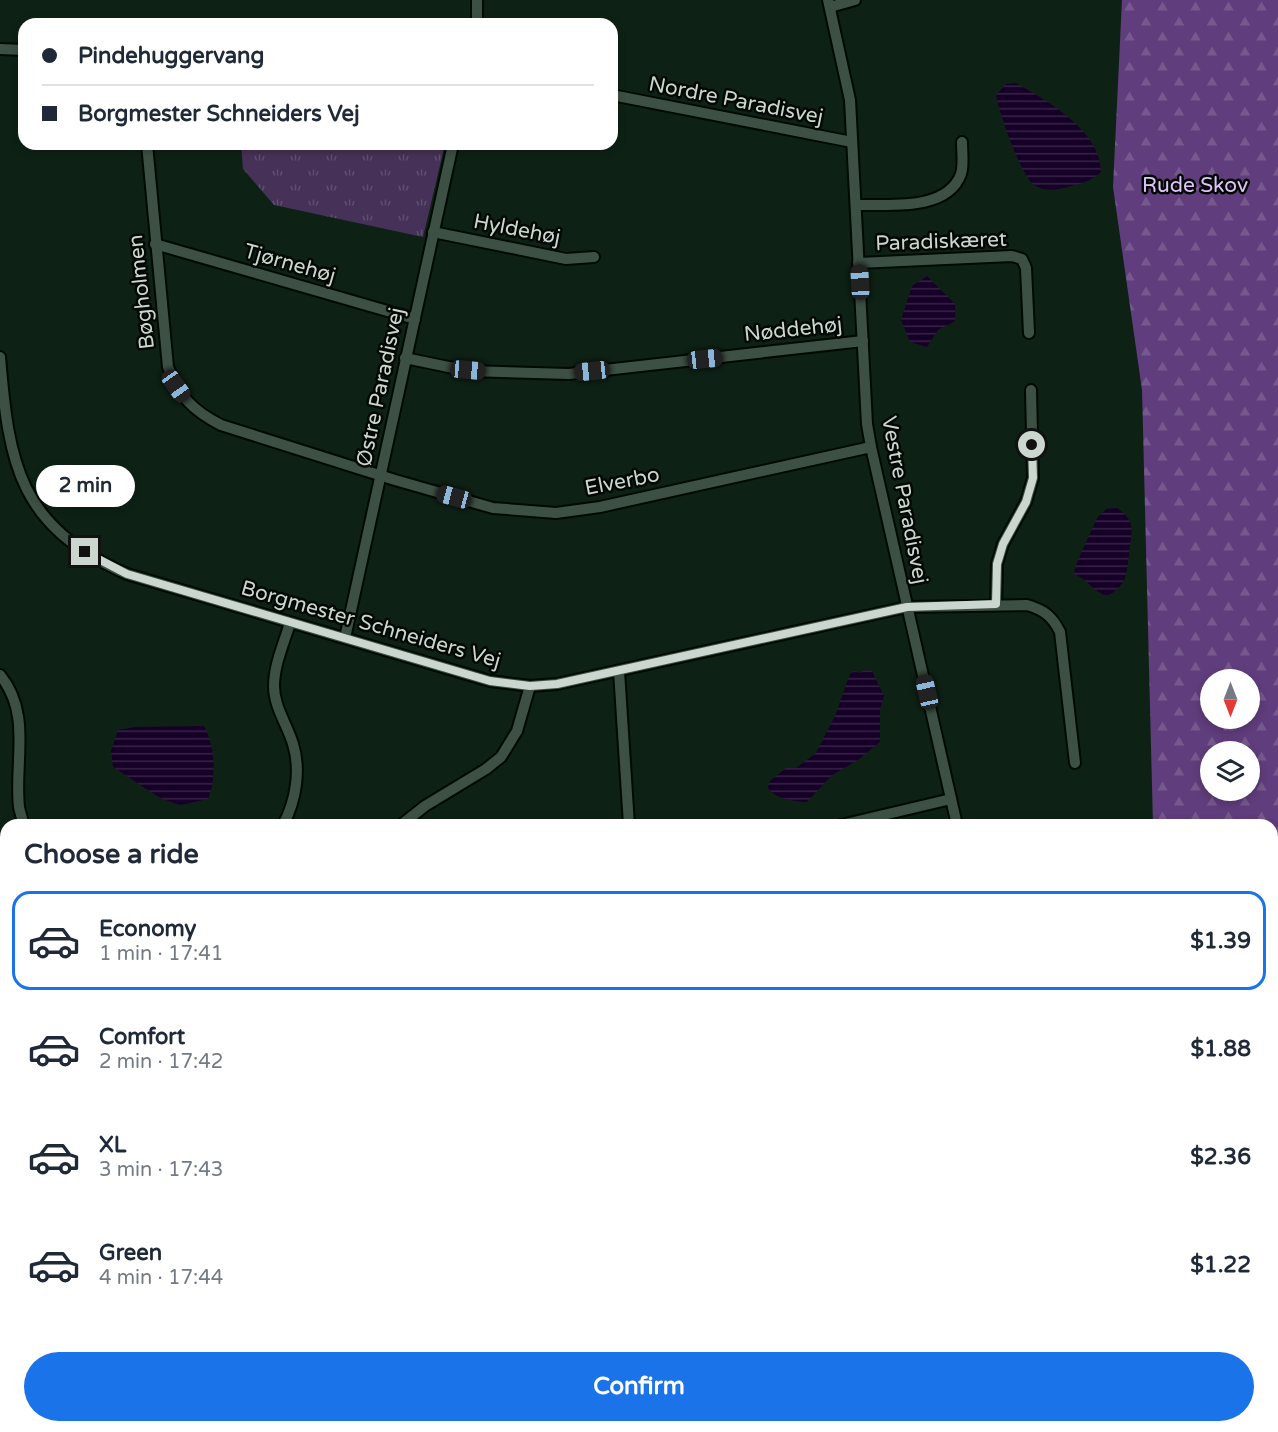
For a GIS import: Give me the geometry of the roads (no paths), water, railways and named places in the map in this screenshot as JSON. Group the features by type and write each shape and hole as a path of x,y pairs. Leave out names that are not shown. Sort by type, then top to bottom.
{"street":[{"path":"477,0 477,18"},
{"path":"829,3 855,0"},
{"name":"Vestre Paradisvej","path":"829,3 847,76 871,447 956,819"},
{"path":"0,49 18,50"},
{"name":"Nordre Paradisvej","path":"618,96 852,142"},
{"path":"856,206 927,201 943,196 956,184 962,172 962,142"},
{"name":"Bøgholmen","path":"147,150 168,367 176,386 187,402 200,414 221,425 381,474"},
{"name":"Østre Paradisvej","path":"345,638 452,150"},
{"name":"Hyldehøj","path":"433,232 566,259 594,257"},
{"name":"Tjørnehøj","path":"155,244 415,319"},
{"name":"Paradiskæret","path":"858,263 1012,256 1022,259 1026,268 1029,333"},
{"name":"Nøddehøj","path":"405,358 468,370 569,374 863,341"},
{"name":"Borgmester Schneiders Vej","path":"0,357 6,423 18,475 32,500 50,523 73,544 97,560 127,574 490,681 530,686 557,684 907,607 1027,605 1042,609 1053,618 1060,632 1075,763"},
{"path":"996,604 997,564 1003,544 1026,502 1033,478 1030,390"},
{"name":"Elverbo","path":"381,474 493,508 556,513 600,507 871,447"},
{"path":"285,819 295,791 298,767 293,744 278,707 274,687 276,669 290,623"},
{"path":"619,671 628,819"},
{"path":"0,675 16,705 20,731 19,807 22,819"},
{"path":"409,819 501,757 517,731 530,686"},
{"path":"866,819 951,799"}],"park label":[{"name":"Rude Skov","path":"1195,185"}]}
